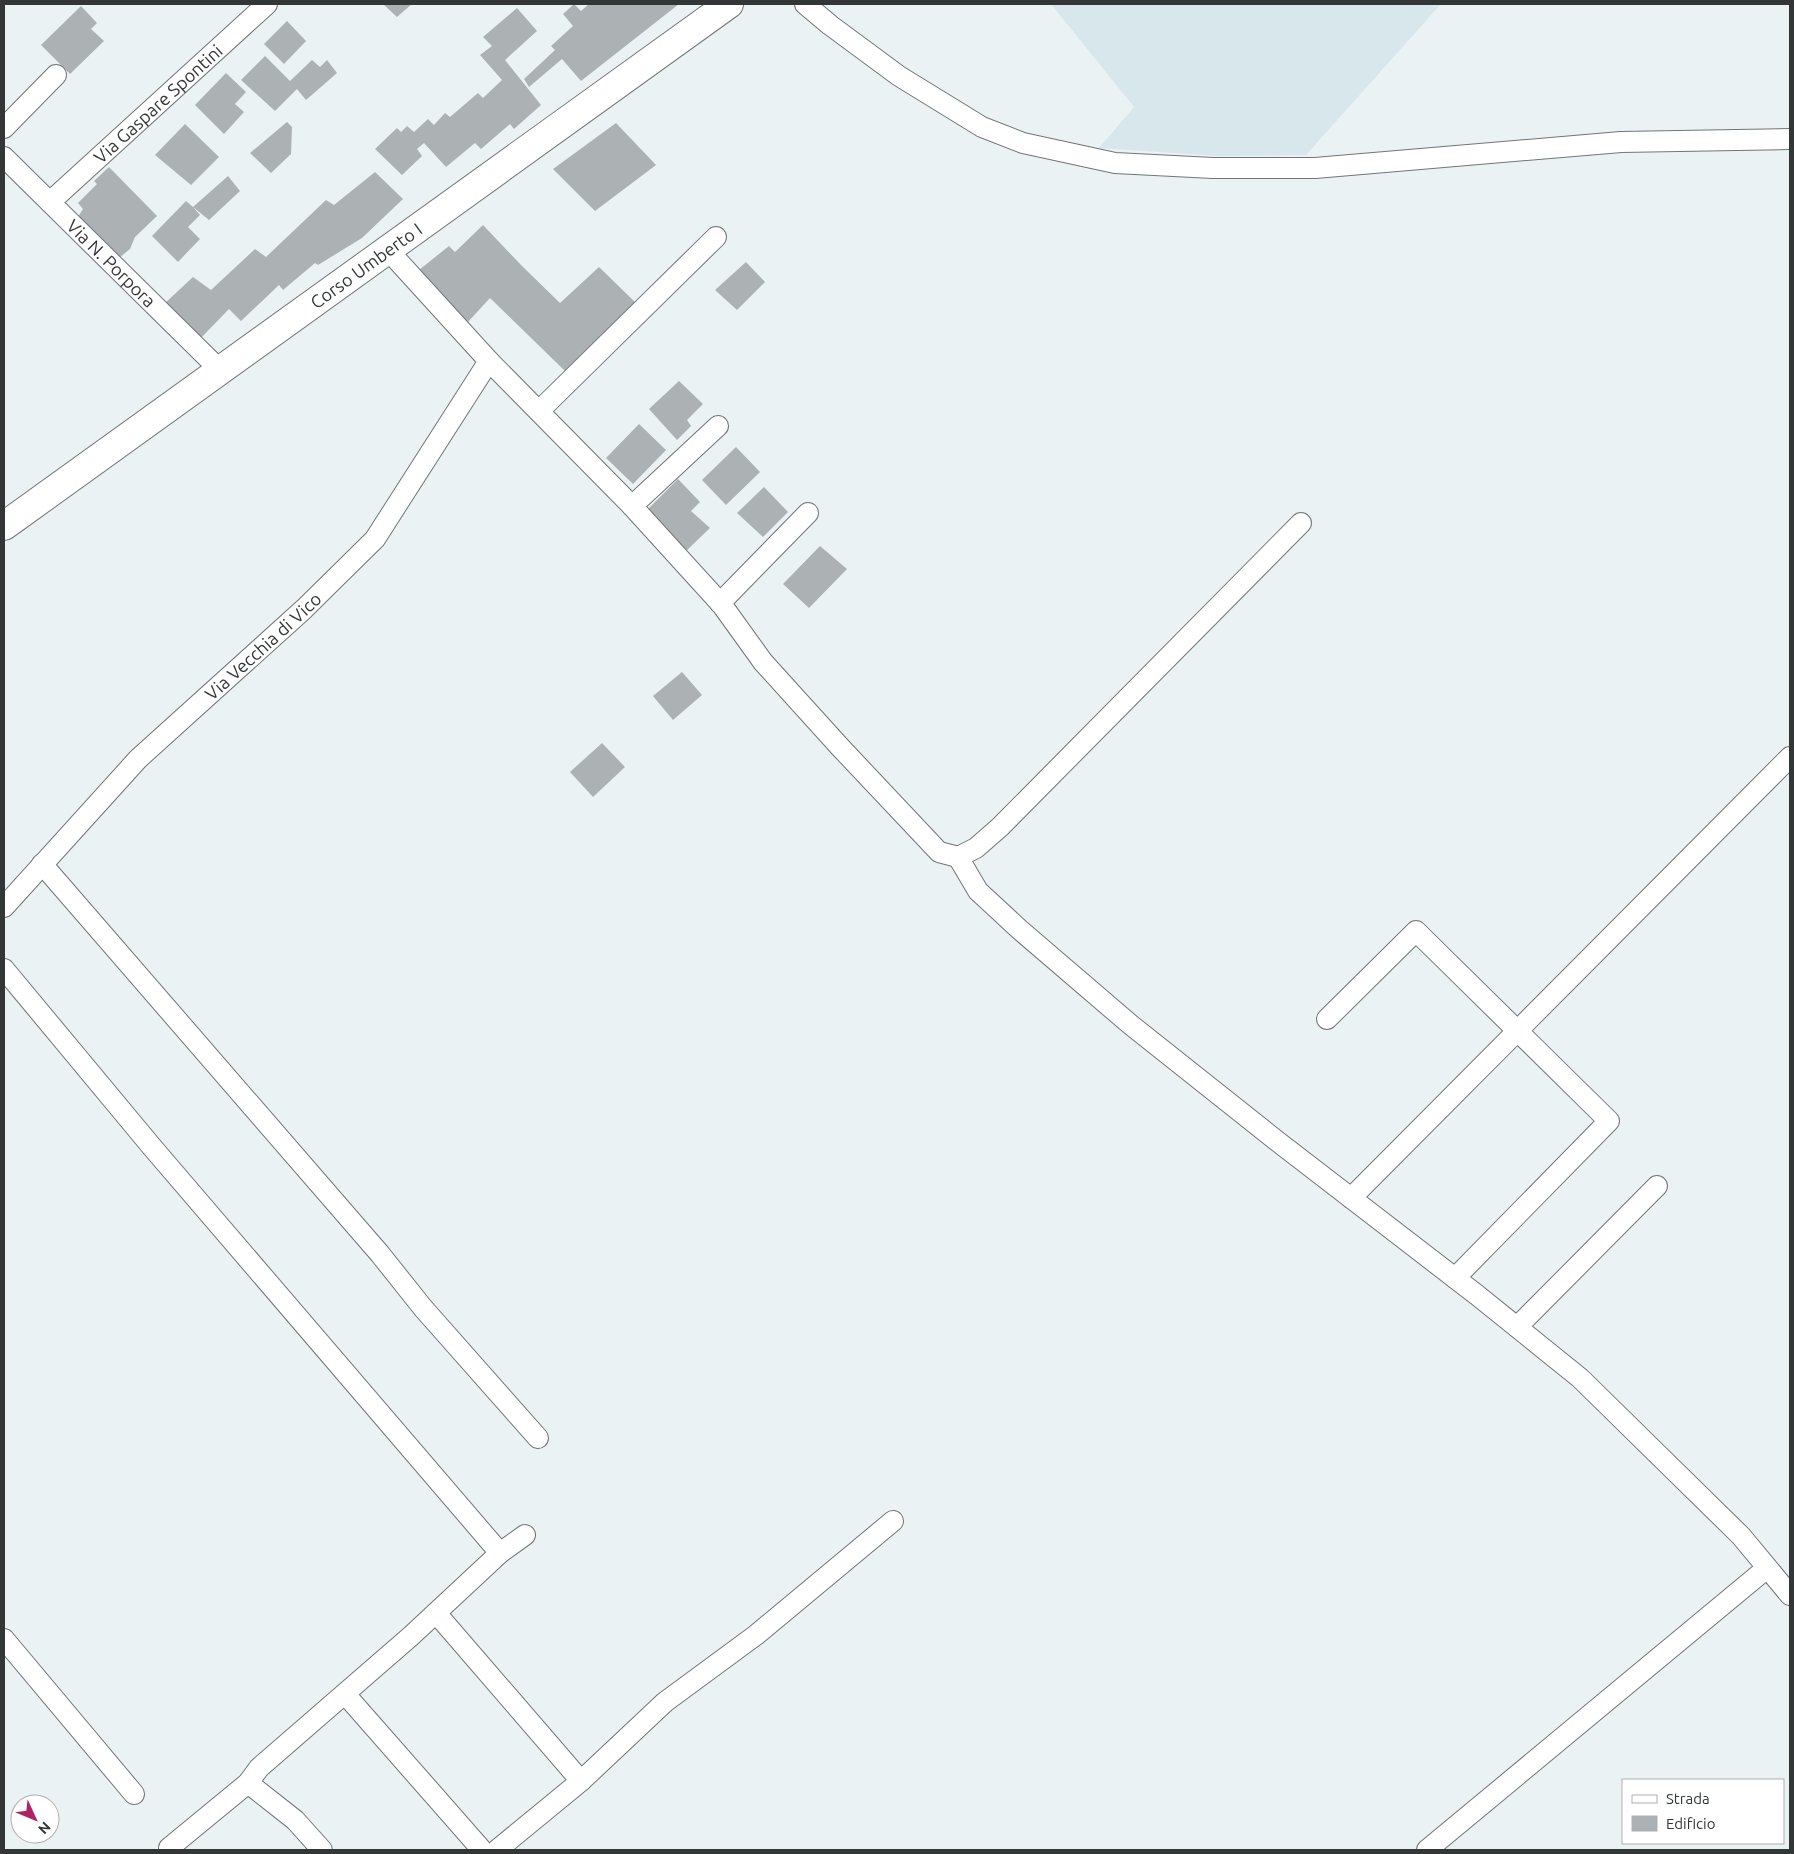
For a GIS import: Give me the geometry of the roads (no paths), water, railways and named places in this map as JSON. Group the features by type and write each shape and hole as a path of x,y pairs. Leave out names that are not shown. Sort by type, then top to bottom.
{"main road":[{"name":"Corso Umberto I","path":"4,526 729,4"}],"street":[{"name":"Via Gaspare Spontini","path":"50,202 267,4"},
{"path":"806,4 830,26 899,76 982,128 1023,143 1115,163 1213,168 1315,168 1621,142 1790,139"},
{"path":"4,128 56,75"},
{"name":"Via N. Porpora","path":"4,156 220,370"},
{"path":"539,411 716,237"},
{"path":"387,249 489,361 632,506 720,603 763,662 840,747 940,852 958,857 976,848 1000,827 1301,523"},
{"name":"Via Vecchia di Vico","path":"4,907 138,758 304,609 375,539 489,361"},
{"path":"632,506 718,426"},
{"path":"720,603 808,513"},
{"path":"1351,1198 1790,757"},
{"path":"958,857 978,891 1019,929 1131,1025 1580,1378 1740,1536 1790,1595"},
{"path":"42,864 380,1254 423,1308 538,1438"},
{"path":"1327,1019 1416,931 1609,1121 1455,1278"},
{"path":"4,969 152,1147 500,1553"},
{"path":"1517,1328 1657,1186"},
{"path":"497,1850 582,1781 665,1702 756,1635 893,1522"},
{"path":"170,1848 248,1783 259,1768 436,1613 500,1553 525,1535"},
{"path":"1427,1850 1766,1568"},
{"path":"436,1613 582,1781"},
{"path":"4,1639 134,1794"},
{"path":"345,1694 482,1850"},
{"path":"248,1783 295,1820 322,1850"}]}
